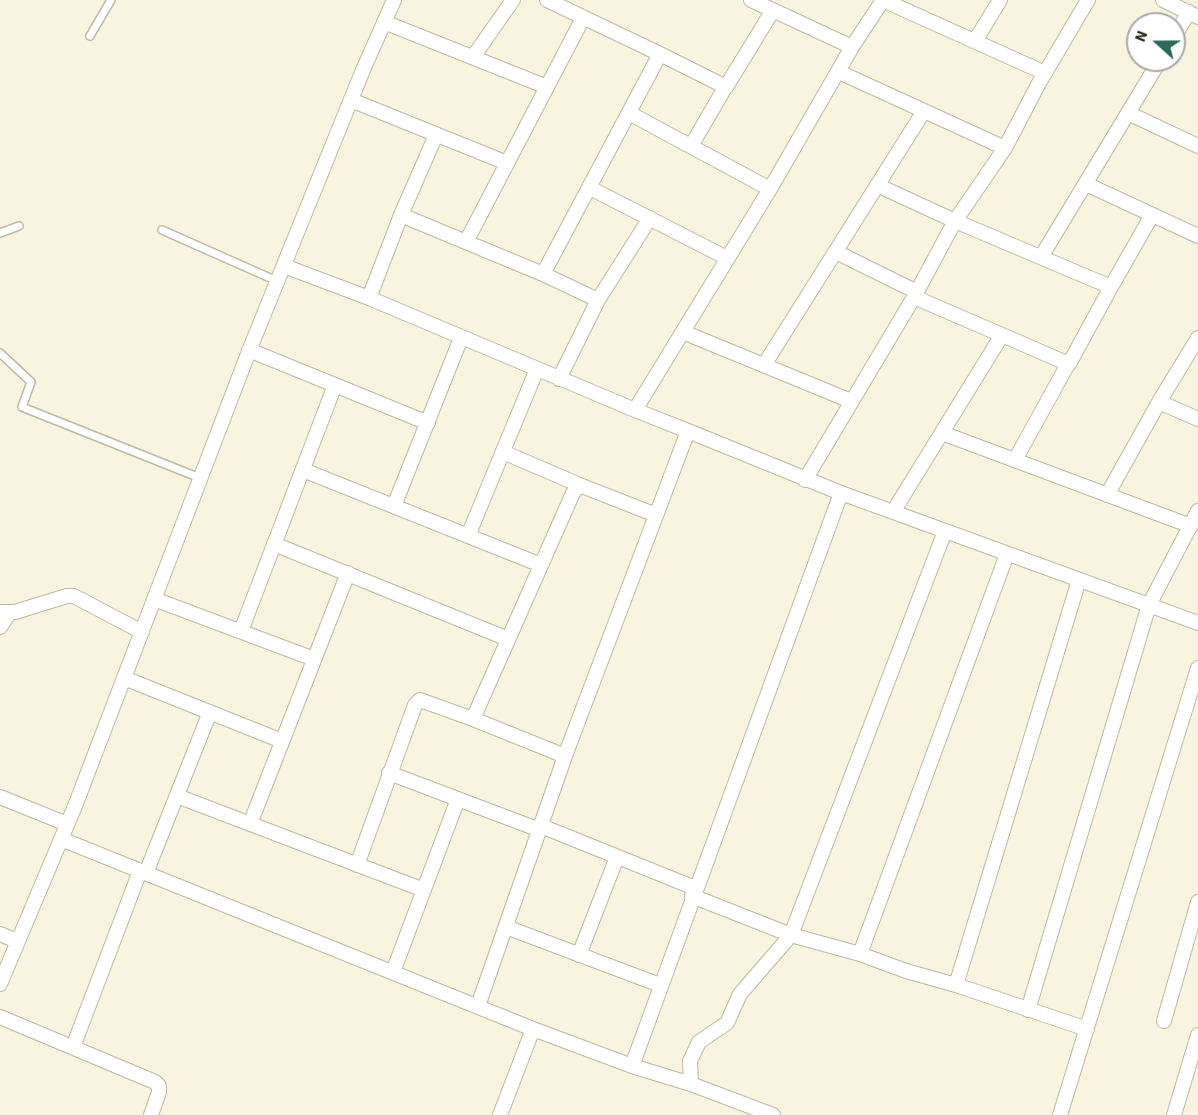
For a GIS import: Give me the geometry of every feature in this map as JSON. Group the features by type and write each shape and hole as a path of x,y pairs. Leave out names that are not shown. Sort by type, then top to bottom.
{"street":[{"path":"472,57 513,0"},
{"path":"547,0 726,86"},
{"path":"751,0 852,46"},
{"path":"635,410 770,189 852,46 883,0 1046,73"},
{"path":"975,41 1000,0"},
{"path":"805,480 915,294 955,221 1005,148 1088,0"},
{"path":"1163,0 1194,15"},
{"path":"0,984 67,824 249,350 384,22 388,1"},
{"path":"691,146 773,10"},
{"path":"466,242 583,18"},
{"path":"384,22 547,87"},
{"path":"543,274 660,54"},
{"path":"839,72 1005,148"},
{"path":"1041,257 1153,72"},
{"path":"351,100 507,163"},
{"path":"764,365 924,111"},
{"path":"629,113 770,189"},
{"path":"1128,113 1198,146"},
{"path":"369,298 401,215 436,135"},
{"path":"1086,184 1198,236"},
{"path":"877,185 955,221 1111,287"},
{"path":"590,188 727,258"},
{"path":"401,215 543,274 598,300"},
{"path":"1015,460 1152,215"},
{"path":"559,379 598,300 650,218"},
{"path":"836,252 915,294 1068,364"},
{"path":"284,266 369,298 805,480 1198,623"},
{"path":"683,332 852,401"},
{"path":"893,512 1002,335"},
{"path":"394,506 462,338"},
{"path":"1107,495 1198,338"},
{"path":"249,350 428,423"},
{"path":"468,536 537,369"},
{"path":"241,632 335,385"},
{"path":"1159,402 1198,419"},
{"path":"478,1006 565,756 688,430"},
{"path":"942,433 1191,526"},
{"path":"503,452 656,515"},
{"path":"303,470 541,565"},
{"path":"473,719 573,493 582,486"},
{"path":"632,1066 693,892 841,493"},
{"path":"1028,1010 1149,605 1198,511"},
{"path":"691,1084 690,1061 699,1042 727,1023 740,994 791,934 945,531"},
{"path":"274,544 508,639"},
{"path":"860,954 1007,554"},
{"path":"250,824 348,573"},
{"path":"956,985 1079,580"},
{"path":"0,627 5,612 74,596 142,632"},
{"path":"154,599 314,659"},
{"path":"1060,1115 1198,668"},
{"path":"124,678 282,741"},
{"path":"357,865 389,773 415,705 420,700 565,756"},
{"path":"73,1047 210,712"},
{"path":"389,773 617,857 791,934 860,954 1087,1029"},
{"path":"177,796 424,890"},
{"path":"0,797 67,824"},
{"path":"393,972 458,799"},
{"path":"61,839 534,1029 773,1115"},
{"path":"579,955 617,857"},
{"path":"1164,1021 1198,902"},
{"path":"506,927 660,985"},
{"path":"0,934 17,941"},
{"path":"0,1017 155,1082 159,1086 159,1092 151,1115"},
{"path":"500,1115 534,1029"},
{"path":"1174,1115 1198,1035"}],"lane":[{"path":"90,36 111,0"},
{"path":"0,233 19,226"},
{"path":"162,230 278,281"},
{"path":"0,353 31,382 22,407 200,478"}]}
